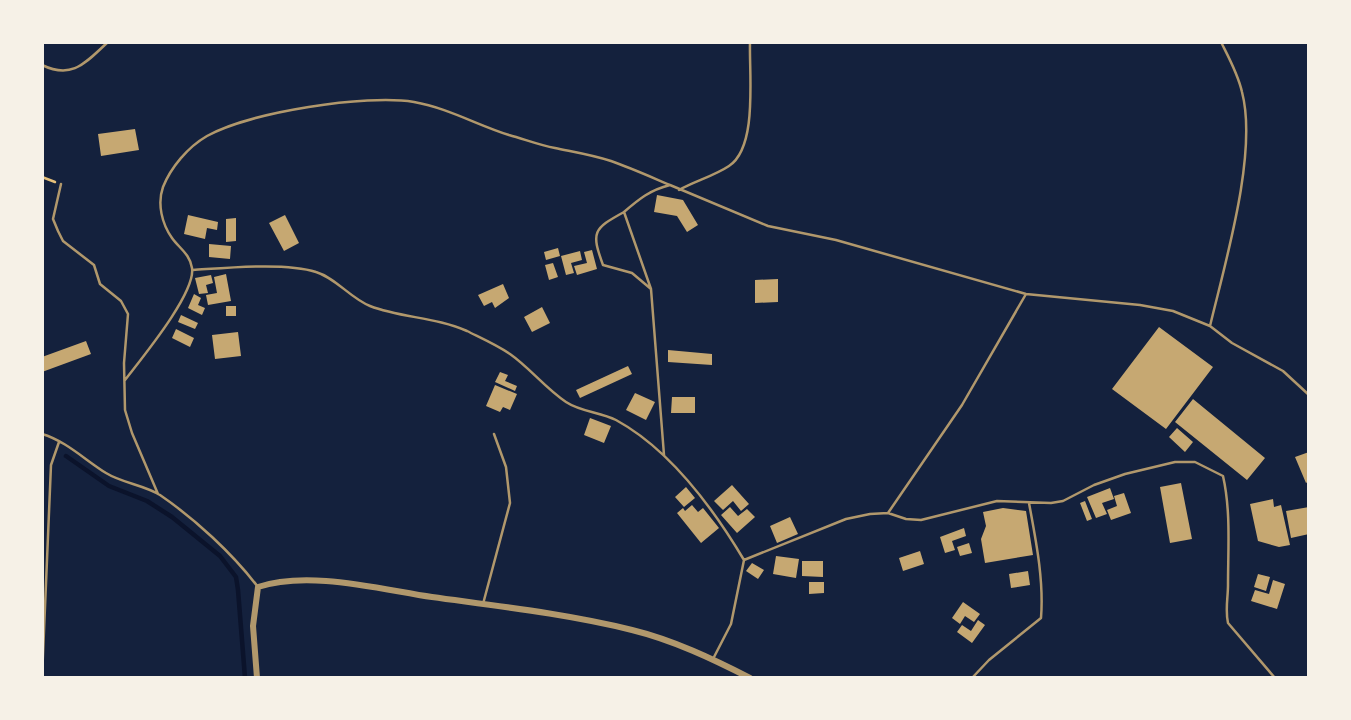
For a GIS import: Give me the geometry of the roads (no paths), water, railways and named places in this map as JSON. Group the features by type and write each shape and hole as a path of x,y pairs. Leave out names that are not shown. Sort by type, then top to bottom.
{"street":[{"path":"257,678 253,626 258,587 275,581 312,580 483,604 633,630 713,659 750,678"}],"lane":[{"path":"42,65 60,72 73,71 108,42"},
{"path":"680,190 729,166 742,152 746,142 749,112 750,42"},
{"path":"1210,326 1241,187 1246,129 1243,93 1236,71 1221,42"},
{"path":"125,380 178,308 193,270 190,259 166,227 160,200 162,189 172,171 187,152 206,137 226,127 283,111 370,100 413,102 469,118 540,144 610,160 768,226 818,235 1026,295 1156,307 1210,326 1232,343 1283,371 1309,395"},
{"path":"61,184 53,219 63,241 94,265 100,284 121,301 128,314 124,363 125,410 158,494"},
{"path":"651,289 632,273 603,265 595,238 598,229 644,195 656,188 670,185"},
{"path":"624,212 651,289 664,455"},
{"path":"193,270 249,267 316,272 367,305 468,331 510,354 567,402 580,409 613,418 664,455 721,524 744,560 731,624 713,659"},
{"path":"888,513 962,405 1026,295"},
{"path":"42,434 60,441 108,474 158,494 224,549 258,587"},
{"path":"483,604 510,503 506,467 494,434"},
{"path":"42,678 51,465 60,441"},
{"path":"744,560 846,519 888,513 906,519 921,520 997,501 1063,501 1094,485 1125,474 1175,462 1195,462 1223,475 1227,494 1228,623 1275,678"},
{"path":"972,678 989,660 1025,634 1041,618 1038,552 1029,503"}],"waterway":[{"path":"66,456 109,486 147,501 172,517 220,556 236,577 245,678"}]}
